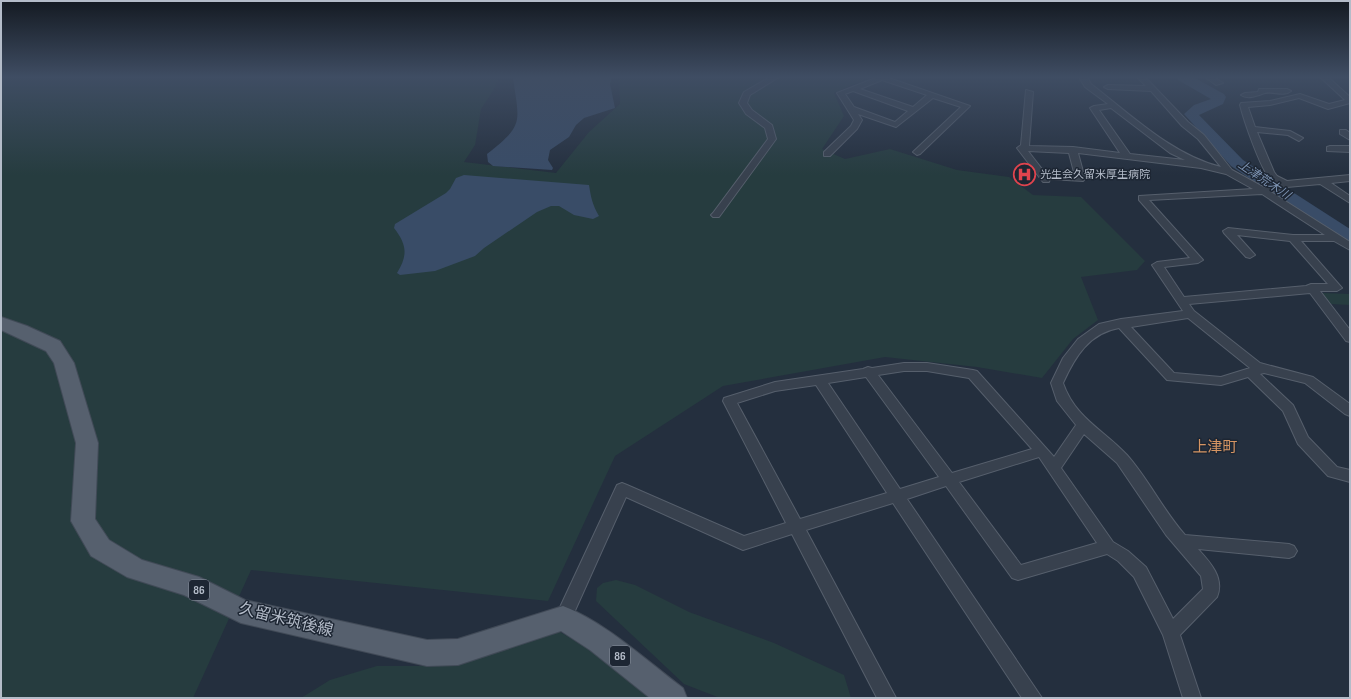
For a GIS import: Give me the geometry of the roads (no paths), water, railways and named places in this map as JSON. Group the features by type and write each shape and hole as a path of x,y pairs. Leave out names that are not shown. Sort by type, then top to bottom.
{"main road":[{"name":"久留米筑後線","path":"1,323 20,330 53,346 64,363 87,443 82,521 100,548 136,568 190,585 241,611 427,653 458,652 564,618"},
{"name":"86","path":"564,618 599,640 673,698"}],"street":[{"path":"716,216 772,139 769,127 748,110"},
{"path":"827,154 854,127 858,120 851,110"},
{"path":"853,110 896,125 914,110"},
{"path":"917,152 962,110"},
{"path":"1025,148 1028,110"},
{"path":"1095,110 1105,126 1128,156"},
{"path":"1119,110 1174,151 1201,165"},
{"path":"1172,110 1185,124 1201,137 1229,172"},
{"path":"1246,110 1248,120 1270,172 1274,178 1286,184"},
{"path":"1252,129 1290,133 1299,138"},
{"path":"1073,150 1080,179 1044,178 1021,148 1073,150 1128,156 1201,165 1229,172 1264,191 1350,247"},
{"path":"1330,148 1350,149"},
{"path":"1350,178 1286,184 1264,191 1142,198 1198,260 1157,265 1190,314 1256,366 1309,380 1350,411"},
{"path":"1320,180 1350,200"},
{"path":"1250,255 1228,231 1293,238 1337,238"},
{"path":"1293,238 1337,288 1311,287 1350,338"},
{"path":"1181,301 1303,289 1313,290"},
{"path":"1171,634 1211,592 1209,573 1171,530 1122,459 1083,425 1062,398 1057,383 1067,361 1082,342 1103,327 1121,323 1190,314"},
{"path":"1121,323 1171,377 1221,381 1265,368"},
{"path":"887,698 794,527 730,401 775,387 868,371 904,367 927,367 973,374 1042,451 1108,547 1123,556 1140,572 1171,634 1192,698"},
{"path":"868,371 1018,573 1108,547"},
{"path":"1250,372 1288,408 1303,440 1333,472 1350,476"},
{"path":"820,382 1033,698"},
{"path":"1054,468 1083,425"},
{"path":"564,618 622,488 743,543 1042,451"},
{"path":"1181,541 1289,552"}],"water":[{"path":"517,110 610,110 584,118 576,125 569,137 550,150 548,160 553,168 552,170 493,166 488,162 487,154 514,129"},
{"path":"464,175 589,185 592,200 599,216 593,219 574,215 559,206 551,206 537,212 484,248 475,256 435,271 400,275 397,273 403,261 404,245 394,228 395,224 446,193 456,178"}],"waterway":[{"name":"上津荒木川","path":"1197,110 1191,114 1237,163 1350,237"}],"place":[{"name":"光生会久留米厚生病院","path":"1025,174"}],"district":[{"name":"上津町","path":"1215,447"}]}
